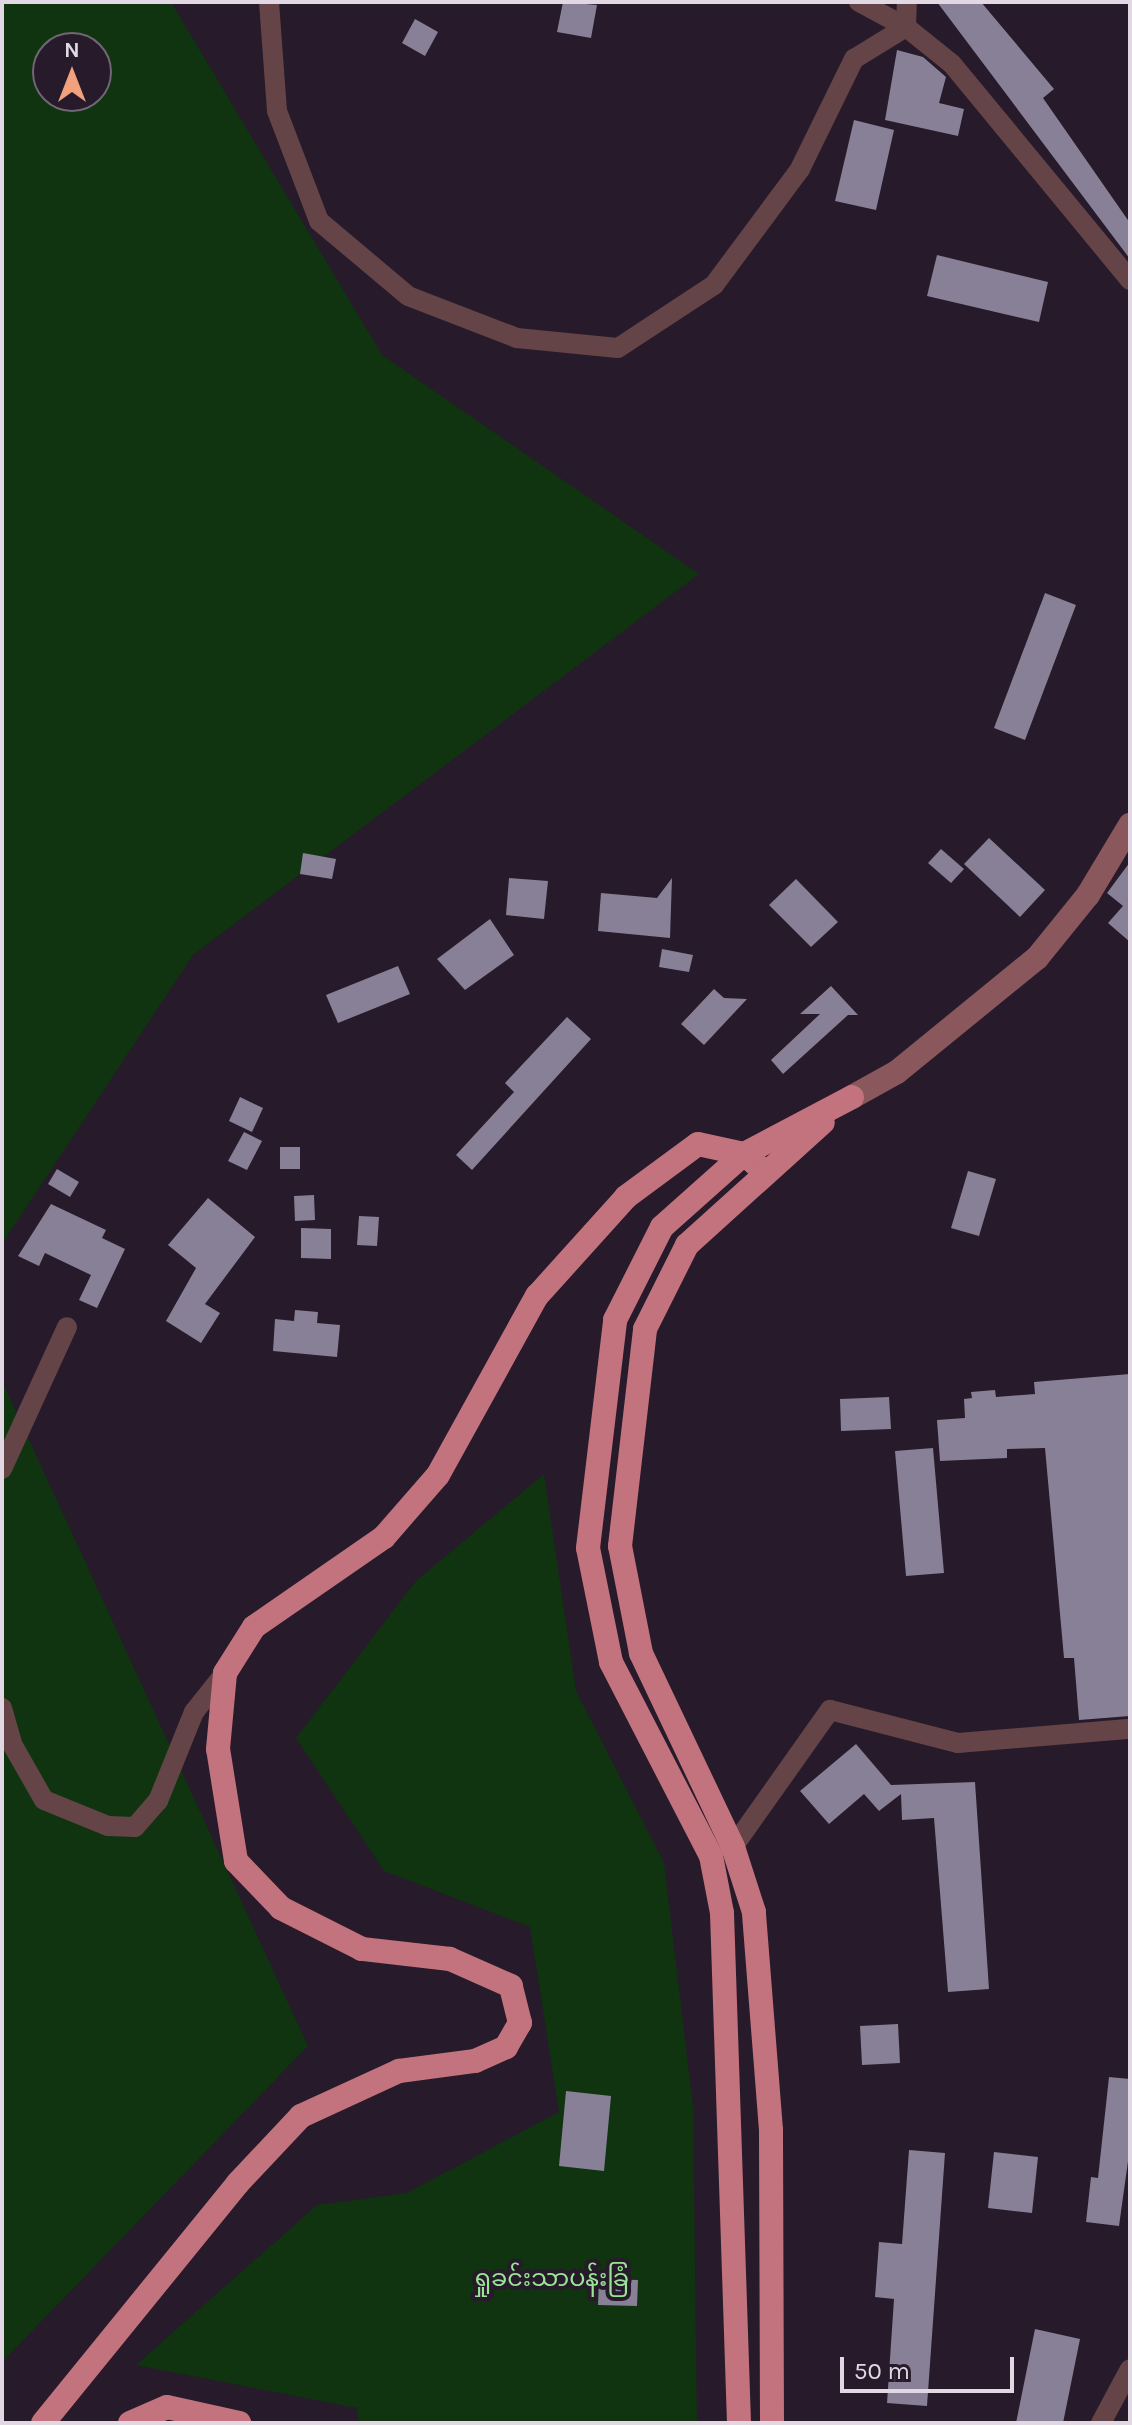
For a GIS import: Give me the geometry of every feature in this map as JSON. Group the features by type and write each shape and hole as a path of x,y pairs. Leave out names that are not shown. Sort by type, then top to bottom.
{"highway":[{"path":"739,2423 722,1913 711,1856 611,1662 588,1548 615,1320 662,1227 744,1154 852,1097"},
{"path":"772,2423 771,2130 754,1912 733,1847 641,1653 620,1546 645,1329 687,1245 852,1097"},
{"path":"43,2423 238,2183 301,2116 399,2071 496,2052 506,2047 520,2023 511,1986 450,1959 362,1949 281,1908 236,1861 218,1749 225,1673 254,1627 384,1537 438,1475 537,1296 626,1197 698,1144 744,1154 766,1173"},
{"path":"722,1913 754,1912"},
{"path":"130,2423 167,2407 239,2423"}],"main road":[{"path":"852,1097 897,1072 1037,958 1088,895 1130,825"}],"street":[{"path":"269,2 277,111 319,221 408,296 517,338 618,348 714,285 800,169 854,59 906,27"},
{"path":"859,2 906,27 952,64 1130,280"},
{"path":"906,27 907,2"},
{"path":"2,1469 67,1327"},
{"path":"2,1708 12,1744 44,1800 108,1826 135,1827 158,1801 194,1712 225,1673"},
{"path":"733,1847 830,1710 958,1743 1130,1729"},
{"path":"1101,2423 1130,2369"}],"green space":[{"path":"2,2 171,2 382,355 699,574 193,955 2,1244"},
{"path":"2,1381 308,2046 2,2362"},
{"name":"ရှုခင်းသာပန်းခြံ","path":"544,1474 576,1691 664,1863 693,2106 697,2423 359,2423 357,2408 136,2365 317,2205 407,2193 559,2112 530,1927 384,1871 296,1738 416,1581"}],"building":[{"path":"563,2 597,5 591,38 557,32"},
{"path":"937,2 981,2 1054,89 1043,98 1130,223 1130,259"},
{"path":"415,19 438,32 425,56 402,43"},
{"path":"897,50 923,57 946,77 939,103 964,109 958,136 885,120"},
{"path":"854,120 894,130 876,210 835,201"},
{"path":"937,255 1048,282 1039,322 927,296"},
{"path":"1045,593 1076,605 1025,740 994,728"},
{"path":"989,838 1045,890 1020,917 964,864"},
{"path":"941,849 964,869 951,883 928,863"},
{"path":"303,853 336,859 332,879 300,874"},
{"path":"1130,862 1130,942 1108,923 1123,906 1107,893"},
{"path":"509,878 548,881 544,919 506,915"},
{"path":"672,878 670,938 598,931 601,893 657,898"},
{"path":"796,879 838,922 811,947 769,905"},
{"path":"490,919 514,955 465,990 437,959"},
{"path":"662,949 693,955 689,972 659,967"},
{"path":"398,966 410,994 338,1023 326,995"},
{"path":"831,986 858,1015 848,1015 783,1074 771,1060 820,1014 800,1014"},
{"path":"714,989 724,998 747,999 704,1045 681,1024"},
{"path":"567,1017 591,1039 472,1170 456,1155 514,1092 505,1083"},
{"path":"240,1097 263,1108 252,1132 229,1121"},
{"path":"244,1132 262,1141 247,1170 228,1161"},
{"path":"280,1147 300,1147 300,1169 280,1169"},
{"path":"57,1169 79,1182 70,1197 48,1184"},
{"path":"968,1171 996,1179 979,1236 951,1228"},
{"path":"314,1195 315,1220 295,1221 294,1196"},
{"path":"208,1198 255,1237 205,1304 220,1313 201,1343 166,1321 196,1268 168,1245"},
{"path":"51,1204 106,1230 102,1238 125,1249 97,1308 79,1300 91,1275 45,1253 39,1266 18,1256"},
{"path":"359,1216 379,1217 377,1246 357,1245"},
{"path":"301,1228 331,1229 331,1259 301,1258"},
{"path":"295,1310 318,1312 317,1323 340,1325 337,1357 273,1351 275,1319 294,1321"},
{"path":"1130,1374 1130,1716 1079,1720 1074,1658 1064,1658 1045,1448 1007,1449 1007,1458 940,1461 937,1420 965,1418 964,1399 972,1398 971,1392 995,1390 996,1397 1035,1394 1034,1382"},
{"path":"889,1397 891,1429 841,1431 840,1399"},
{"path":"933,1448 944,1573 906,1576 895,1451"},
{"path":"856,1744 891,1785 975,1782 989,1989 948,1992 934,1818 902,1820 901,1794 879,1811 864,1794 829,1824 800,1791"},
{"path":"898,2024 900,2063 862,2065 860,2026"},
{"path":"1109,2077 1130,2079 1130,2147 1119,2226 1086,2222 1091,2177 1098,2178"},
{"path":"566,2091 611,2096 604,2171 559,2166"},
{"path":"909,2150 945,2153 927,2406 887,2403 894,2299 875,2297 879,2242 902,2244"},
{"path":"994,2152 1038,2157 1032,2213 988,2208"},
{"path":"599,2279 638,2280 637,2306 598,2305"},
{"path":"1035,2329 1080,2339 1063,2423 1016,2423"}]}
